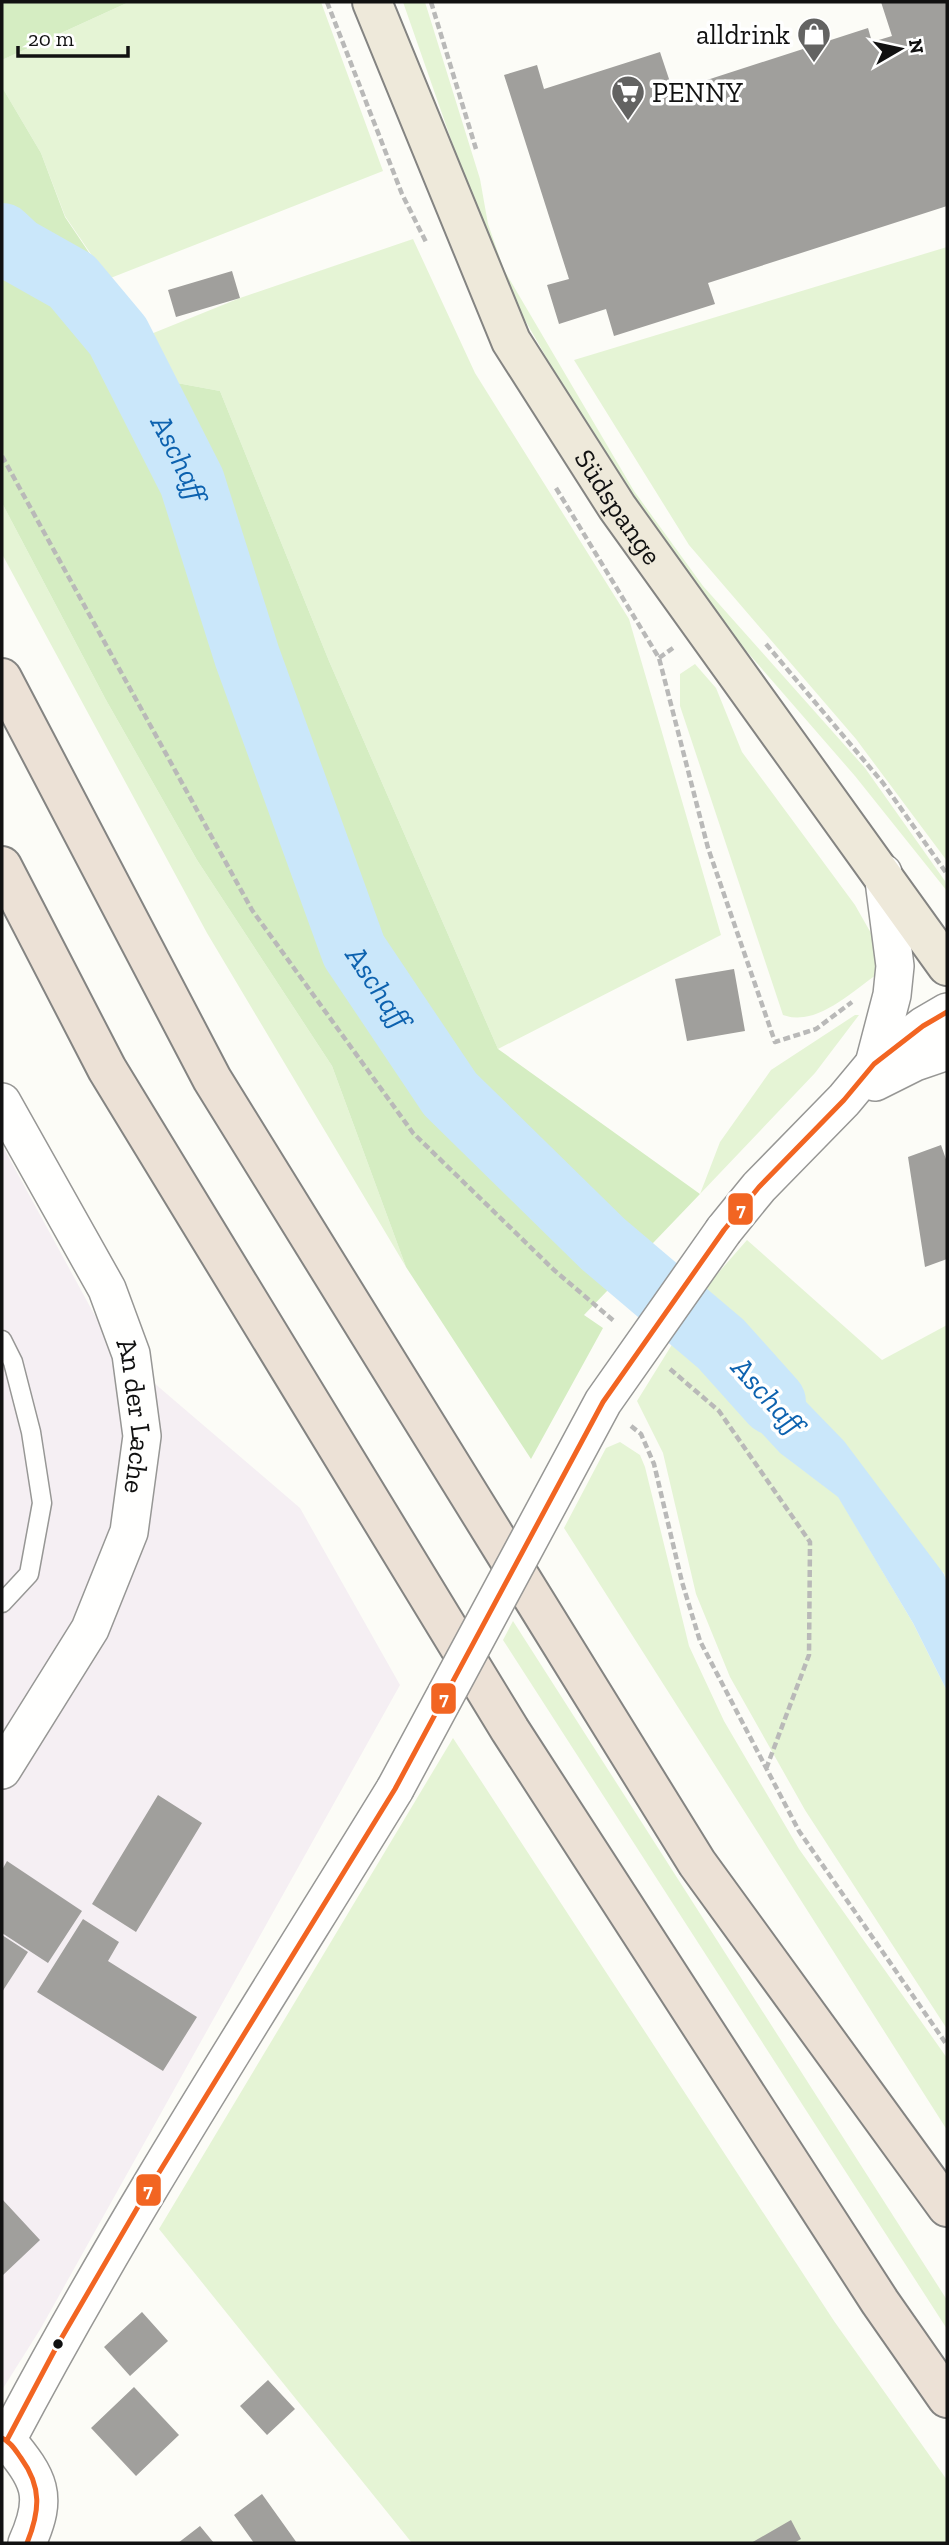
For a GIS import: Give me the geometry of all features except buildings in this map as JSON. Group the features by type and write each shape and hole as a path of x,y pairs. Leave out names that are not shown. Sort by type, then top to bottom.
{"highway":[{"path":"2,678 212,1079 697,1863 947,2207"},
{"path":"2,866 107,1069 510,1730 880,2302 947,2398"}],"main road":[{"name":"Südspange","path":"372,2 511,341 617,507 947,965"}],"street":[{"path":"874,1064 891,995 895,966 883,873"},
{"path":"27,2543 40,2515 34,2473 5,2439 139,2205 396,1789 603,1402 724,1230 759,1187 844,1100 874,1064 922,1026 947,1012"},
{"path":"844,1100 884,1076 947,1051"},
{"name":"An der Lache","path":"2,1102 107,1289 131,1354 142,1436 129,1532 90,1629 2,1770"}],"lane":[{"path":"2,1340 13,1362 31,1432 42,1503 29,1574 2,1603"}],"path":[{"path":"327,2 332,14"},
{"path":"431,2 480,158"},
{"path":"2,456 252,910 413,1133 554,1270 616,1323"},
{"path":"759,637 883,783 947,874"},
{"path":"659,658 708,848 775,1042 816,1029 855,1000"},
{"path":"667,1367 719,1411 810,1542 809,1655 766,1769"},
{"path":"603,1402 641,1434 654,1464 682,1582 701,1642 799,1831 947,2045"}],"shaded area":[{"path":"2,1145 112,1347 300,1508 400,1685 41,2328 2,2390"}],"green space":[{"path":"2,2 129,2 2,60"},
{"path":"129,2 321,2 383,171 108,279 65,216 41,153 2,87 2,60"},
{"path":"403,2 425,2 480,179 488,224 504,270 634,491 703,586 865,768 945,881 947,891 855,776 696,593 626,497 497,271"},
{"path":"2,87 41,153 65,217 177,383 220,391 329,661 498,1049 700,1194 584,1315 603,1328 531,1459 406,1267 332,1066 197,860 106,700 2,503"},
{"path":"413,239 475,373 629,619 721,935 498,1049 329,661 220,391 177,383 146,336 240,298"},
{"path":"947,247 947,861 856,739 689,545 574,360"},
{"path":"2,503 106,700 197,860 332,1066 406,1267 207,933 2,554"},
{"path":"695,664 716,688 742,752 855,905 876,942 876,975 844,999 820,1012 808,1016 783,1015 680,706 680,674"},
{"path":"855,1015 859,1015 815,1073 700,1194 720,1142 771,1070"},
{"path":"747,1240 882,1360 947,1325 947,1583 944,1573 780,1453 838,1496 913,1623 947,1691 947,2029 805,1810 730,1677 696,1594 663,1453 637,1401 712,1280"},
{"path":"620,1442 640,1455 645,1467 689,1646 724,1721 799,1849 947,2058 947,2130 564,1528 606,1448"},
{"path":"513,1621 947,2300 947,2329 503,1640"},
{"path":"453,1738 834,2321 947,2480 947,2543 412,2543 159,2229"}],"water":[{"path":"719,1312 844,1441 944,1574 947,1583 947,1691 913,1623 838,1497 780,1453 698,1364"}],"waterway":[{"name":"Aschaff","path":"2,236 17,250 72,281 118,336 192,482 247,656 354,951 450,1094 603,1244 721,1344 773,1402"}],"transit line":[{"name":"7","path":"7,2440 58,2344 139,2205 395,1789 603,1402 724,1230 759,1187 844,1100 874,1064 923,1026 947,1012"},
{"name":"7","path":"2,2438 11,2444 21,2458 36,2489 36,2510 27,2543"}],"place":[{"name":"alldrink","path":"814,64"},
{"name":"PENNY","path":"628,122"}]}
